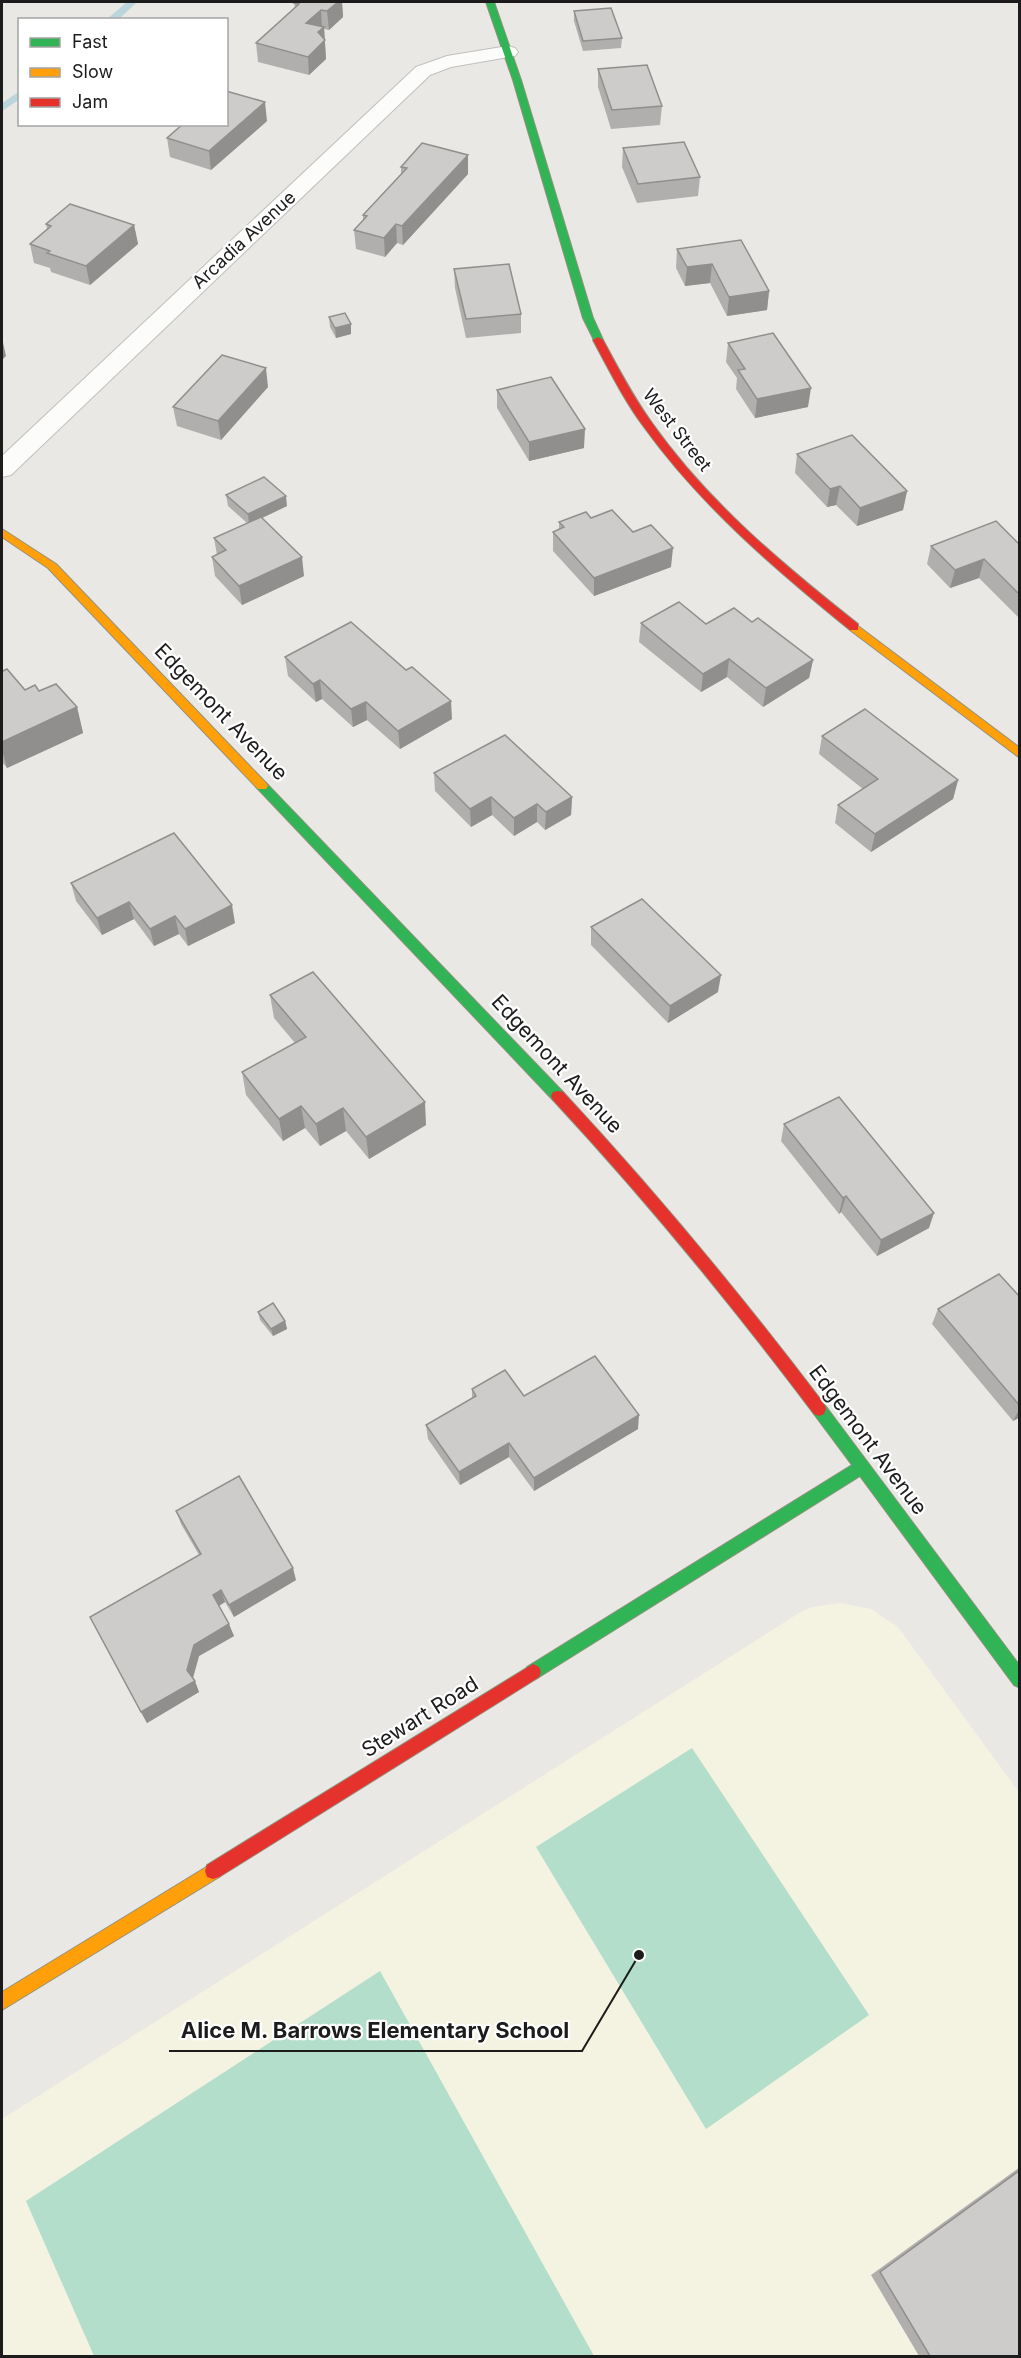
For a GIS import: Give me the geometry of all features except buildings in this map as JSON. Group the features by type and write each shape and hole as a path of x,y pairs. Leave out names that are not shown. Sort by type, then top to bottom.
{"street":[{"name":"West Street","path":"490,2 508,52 588,318 605,355 647,426 709,500 750,539 804,586 1020,754"},
{"name":"Arcadia Avenue","path":"2,469 423,71 447,62 508,52"},
{"name":"Edgemont Avenue","path":"2,532 51,566 627,1169 765,1336 1020,1680"},
{"name":"Stewart Road","path":"2,2002 862,1467"}],"shaded area":[{"path":"841,1603 871,1609 898,1627 1019,1792 1019,2356 2,2356 2,2119 799,1613 812,1607"}],"green space":[{"path":"692,1748 869,2015 706,2129 536,1847"},
{"path":"380,1971 594,2356 94,2356 26,2201"}],"waterway":[{"path":"113,18 132,2"},
{"path":"2,108 18,96"}],"traffic: fast":[{"path":"490,2 517,80 588,318 598,340"},
{"path":"262,786 558,1096"},
{"path":"819,1409 1020,1680"},
{"path":"533,1672 862,1467"}],"traffic: slow":[{"path":"2,532 52,566 262,786"},
{"path":"854,627 1020,754"},
{"path":"2,2002 213,1871"}],"traffic: jam":[{"path":"598,340 621,384 647,424 709,499 779,565 854,627"},
{"path":"558,1096 627,1171 693,1249 819,1409"},
{"path":"213,1871 533,1672"}],"place":[{"name":"Alice M. Barrows Elementary School","path":"639,1955"}]}
